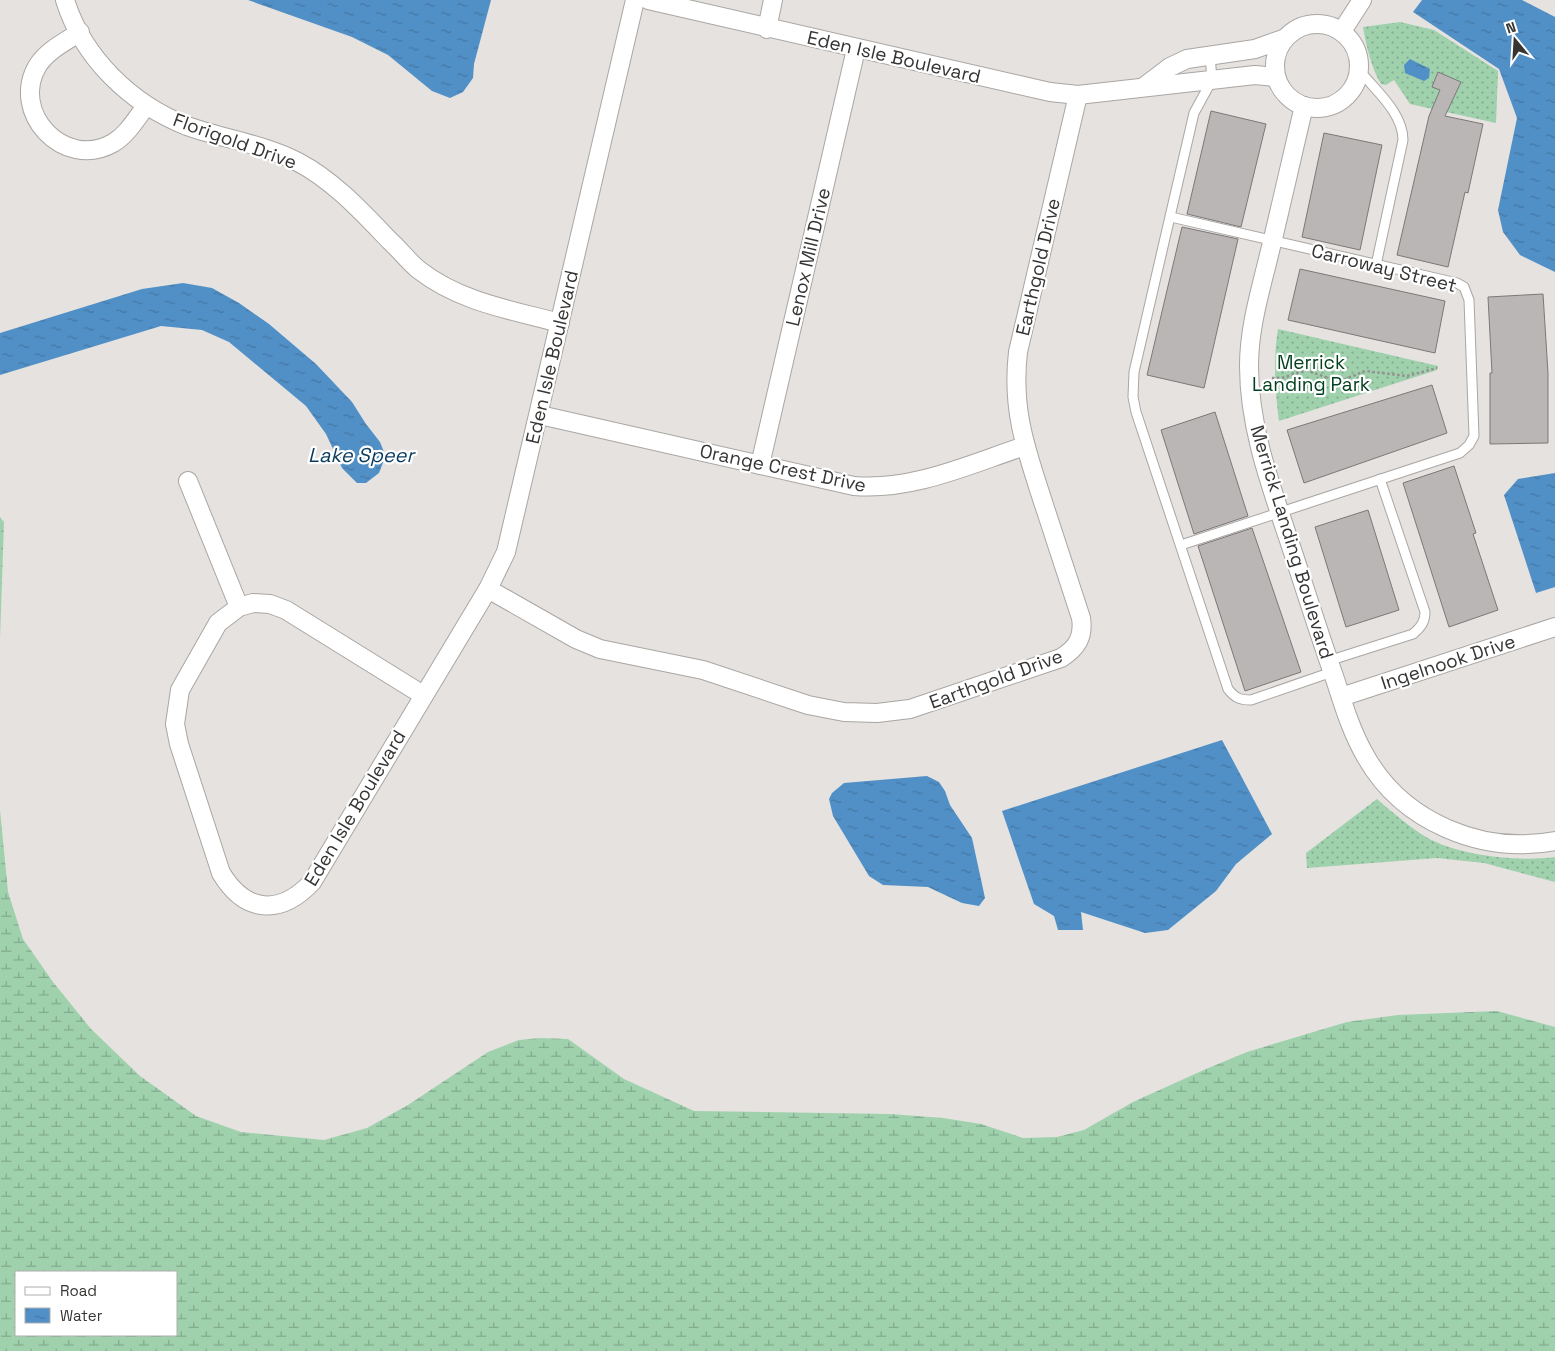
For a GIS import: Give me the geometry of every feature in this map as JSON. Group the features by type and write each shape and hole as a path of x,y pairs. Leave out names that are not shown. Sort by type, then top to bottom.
{"street":[{"name":"Florigold Drive","path":"64,0 80,32 108,74 146,106 187,126 258,146 299,162 327,181 354,204 418,269 444,288 468,299 560,323"},
{"name":"Eden Isle Boulevard","path":"423,695 286,610 270,604 253,603 239,607 218,623 180,690 175,724 220,873 228,886 243,900 257,905 274,906 300,895 312,882 488,589 506,552 540,415 635,0"},
{"name":"Eden Isle Boulevard","path":"648,0 767,29 1050,92 1078,95 1255,75 1276,77"},
{"path":"767,29 773,0"},
{"path":"1342,30 1362,0"},
{"path":"1310,23 1327,24 1342,30 1356,48 1360,71 1355,85 1346,97 1326,107 1304,106 1292,100 1282,90 1276,77 1275,58 1283,40 1295,29 1310,23"},
{"path":"80,32 48,53 38,66 32,80 34,112 41,128 51,139 66,148 98,149 112,144 124,135 146,106"},
{"name":"Eden Isle Boulevard","path":"1142,87 1170,67 1186,59 1255,49 1283,40"},
{"name":"Lenox Mill Drive","path":"760,465 856,49"},
{"name":"Earthgold Drive","path":"488,589 576,639 600,649 703,670 808,705 844,712 910,709 1061,658 1072,652 1080,640 1083,630 1081,618 1025,446 1015,399 1015,378 1018,352 1078,95"},
{"name":"Merrick Landing Boulevard","path":"1304,106 1252,327 1249,366 1253,417 1266,470 1330,667 1354,733 1367,759 1392,789 1429,820 1450,831 1479,840 1507,844 1555,841"},
{"name":"Orange Crest Drive","path":"540,415 854,486 874,488 918,481 1025,446"},
{"path":"188,481 239,607"},
{"name":"Ingelnook Drive","path":"1341,697 1555,627"}],"lane":[{"path":"1210,55 1212,80 1194,113 1132,386 1136,412 1228,688 1233,696 1241,700 1252,700 1413,634 1419,629 1425,619 1425,612 1380,479"},
{"path":"1360,71 1399,118 1403,128 1404,140 1376,265"},
{"name":"Carroway Street","path":"1171,217 1457,283 1468,293 1474,436 1469,445 1460,453 1181,545"}],"path":[{"path":"1272,378 1282,378 1306,370 1328,378 1343,380 1365,371 1407,376 1437,368"}],"green space":[{"path":"1400,22 1434,30 1498,71 1496,123 1410,104 1394,80 1386,85 1381,84 1370,57 1363,27"},
{"name":"Merrick Landing Park","path":"1278,329 1438,366 1437,370 1279,421 1275,375"},
{"path":"0,517 4,522 0,639"},
{"path":"1377,799 1419,833 1440,844 1455,849 1507,858 1555,857 1555,882 1484,863 1437,858 1307,868 1306,853"},
{"path":"0,810 8,892 23,939 53,982 91,1029 140,1076 196,1116 241,1132 324,1140 367,1128 408,1105 488,1052 519,1040 540,1038 568,1039 624,1079 694,1111 890,1114 943,1118 981,1124 1023,1138 1057,1137 1084,1130 1133,1102 1247,1052 1347,1022 1398,1015 1497,1011 1555,1027 1555,1351 0,1351"}],"water":[{"path":"248,0 491,0 474,64 473,78 463,92 450,98 432,91 388,55 352,37"},
{"path":"1422,0 1522,0 1555,17 1555,272 1520,255 1503,232 1498,210 1517,118 1499,69 1413,12"},
{"path":"1410,59 1430,69 1429,78 1424,81 1405,73 1404,65"},
{"name":"Lake Speer","path":"183,283 212,288 239,303 269,324 316,364 352,402 380,442 384,452 384,460 379,473 366,483 357,483 342,468 326,434 306,406 229,342 202,330 161,326 0,375 0,333 142,289"},
{"path":"1555,473 1555,587 1536,593 1504,495 1518,479"},
{"path":"1222,740 1272,834 1236,864 1216,891 1168,930 1145,933 1081,912 1083,930 1058,930 1054,916 1034,904 1002,811"},
{"path":"927,776 939,782 945,791 950,805 972,838 985,898 979,906 962,903 928,887 883,885 869,876 833,816 829,799 832,793 844,783"}],"building":[{"path":"1438,72 1461,82 1445,116 1483,124 1468,193 1465,192 1448,267 1397,255 1429,116 1440,90 1432,87"},
{"path":"1211,111 1266,124 1241,227 1187,214"},
{"path":"1324,133 1382,145 1360,250 1302,237"},
{"path":"1182,227 1238,239 1204,388 1147,375"},
{"path":"1300,269 1445,301 1435,353 1288,320"},
{"path":"1543,294 1548,373 1548,443 1490,444 1490,373 1492,373 1488,297"},
{"path":"1432,385 1447,433 1304,483 1287,430"},
{"path":"1215,412 1248,516 1194,534 1161,430"},
{"path":"1454,466 1476,533 1473,534 1498,610 1449,627 1403,483"},
{"path":"1368,510 1399,610 1346,627 1315,527"},
{"path":"1252,528 1301,672 1245,691 1198,546"}]}
